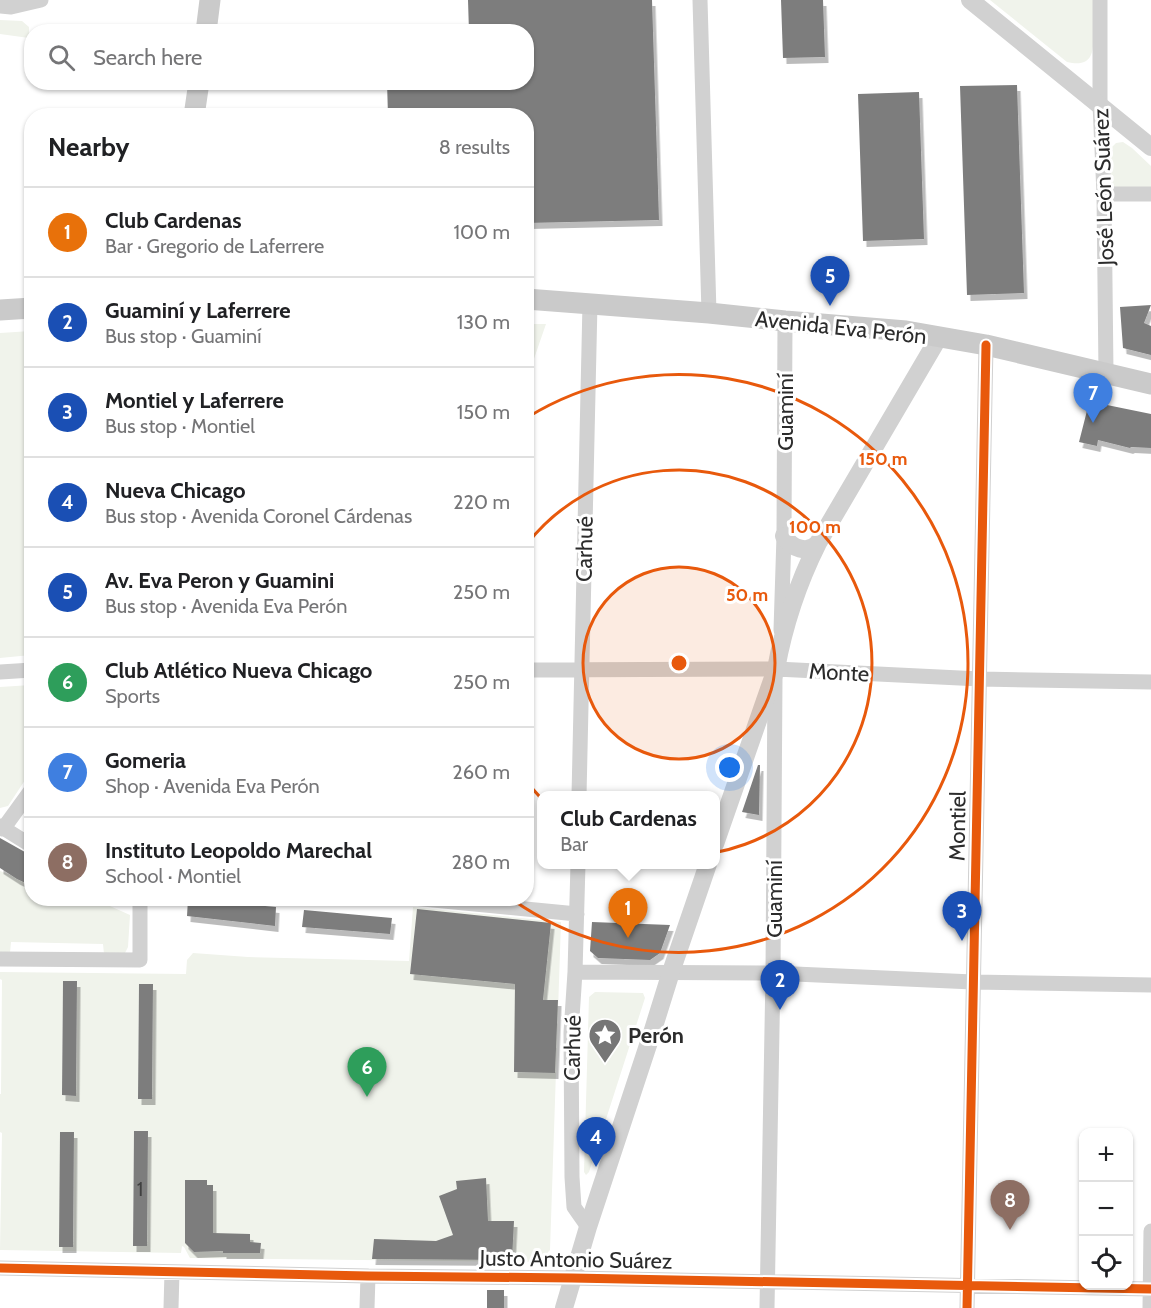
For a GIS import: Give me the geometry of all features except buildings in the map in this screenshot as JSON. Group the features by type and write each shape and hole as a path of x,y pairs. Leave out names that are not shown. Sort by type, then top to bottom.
{"main road":[{"path":"207,24 210,0"},
{"path":"196,108 198,90"},
{"name":"Avenida Eva Perón","path":"534,300 906,331 986,345 1151,384"},
{"path":"0,310 24,308"}],"street":[{"path":"0,6 11,7 41,0"},
{"path":"699,0 710,313"},
{"path":"970,0 1151,147"},
{"name":"José León Suárez","path":"1100,0 1106,373"},
{"path":"1104,194 1151,194"},
{"name":"Carhué","path":"579,791 590,303"},
{"name":"Guaminí","path":"780,646 784,536 785,321"},
{"path":"720,830 776,669 780,646 799,586 818,543 939,336"},
{"name":"Montiel","path":"967,1308 986,345"},
{"path":"784,536 787,541 804,550 814,548 818,543"},
{"name":"Monte","path":"534,670 776,669 980,679 1151,682"},
{"name":"Guaminí","path":"767,1308 776,669"},
{"path":"0,672 24,670"},
{"path":"24,799 2,828 24,841"},
{"name":"Carhué","path":"578,869 571,1033 574,1207 588,1227"},
{"path":"564,1308 588,1227 706,869"},
{"path":"0,959 140,960 140,906"},
{"path":"495,906 577,914"},
{"path":"575,972 773,973 973,982 1151,985"},
{"path":"1150,1308 1151,1231"},
{"name":"Justo Antonio Suárez","path":"0,1268 1150,1288"},
{"path":"171,1308 172,1272"},
{"path":"367,1308 368,1276"}],"shaded area":[{"path":"990,0 1093,0 1093,44 1090,56 1083,62 1067,62"},
{"path":"0,20 22,21 26,24 24,37 0,34"},
{"path":"1123,142 1151,166 1151,189 1114,189 1109,183 1107,152 1116,143"},
{"path":"534,324 546,324 534,359"},
{"path":"24,331 24,656 0,658 0,333"},
{"path":"24,685 24,782 8,806 0,808 0,687"},
{"path":"0,871 24,880 24,906 110,906 130,915 128,947 124,955 104,954 103,944 11,942 10,953 0,953"},
{"path":"413,907 561,922 550,1250 539,1262 190,1258 182,1246 181,1253 0,1250 2,980 0,972 186,974 187,960 193,953 248,957 409,961","holes":["63,981 77,981 76,1096 62,1095","139,984 153,984 152,1099 138,1099","60,1132 74,1132 73,1247","134,1132 148,1132 146,1246 133,1246"]},
{"path":"595,992 643,993 645,998 589,1172 586,1175 584,1172 589,997"}],"cycle path":[{"path":"967,1308 986,345"},
{"path":"0,1268 1151,1289"}],"place":[{"name":"Av. Eva Peron y Guamini","path":"830,306"},
{"name":"Gomeria","path":"1093,423"},
{"name":"Club Cardenas","path":"628,938"},
{"name":"Montiel y Laferrere","path":"962,941"},
{"name":"Guaminí y Laferrere","path":"780,1010"},
{"name":"Perón","path":"605,1064"},
{"name":"Club Atlético Nueva Chicago","path":"367,1097"},
{"name":"Nueva Chicago","path":"596,1167"},
{"name":"Instituto Leopoldo Marechal","path":"1010,1230"}]}
